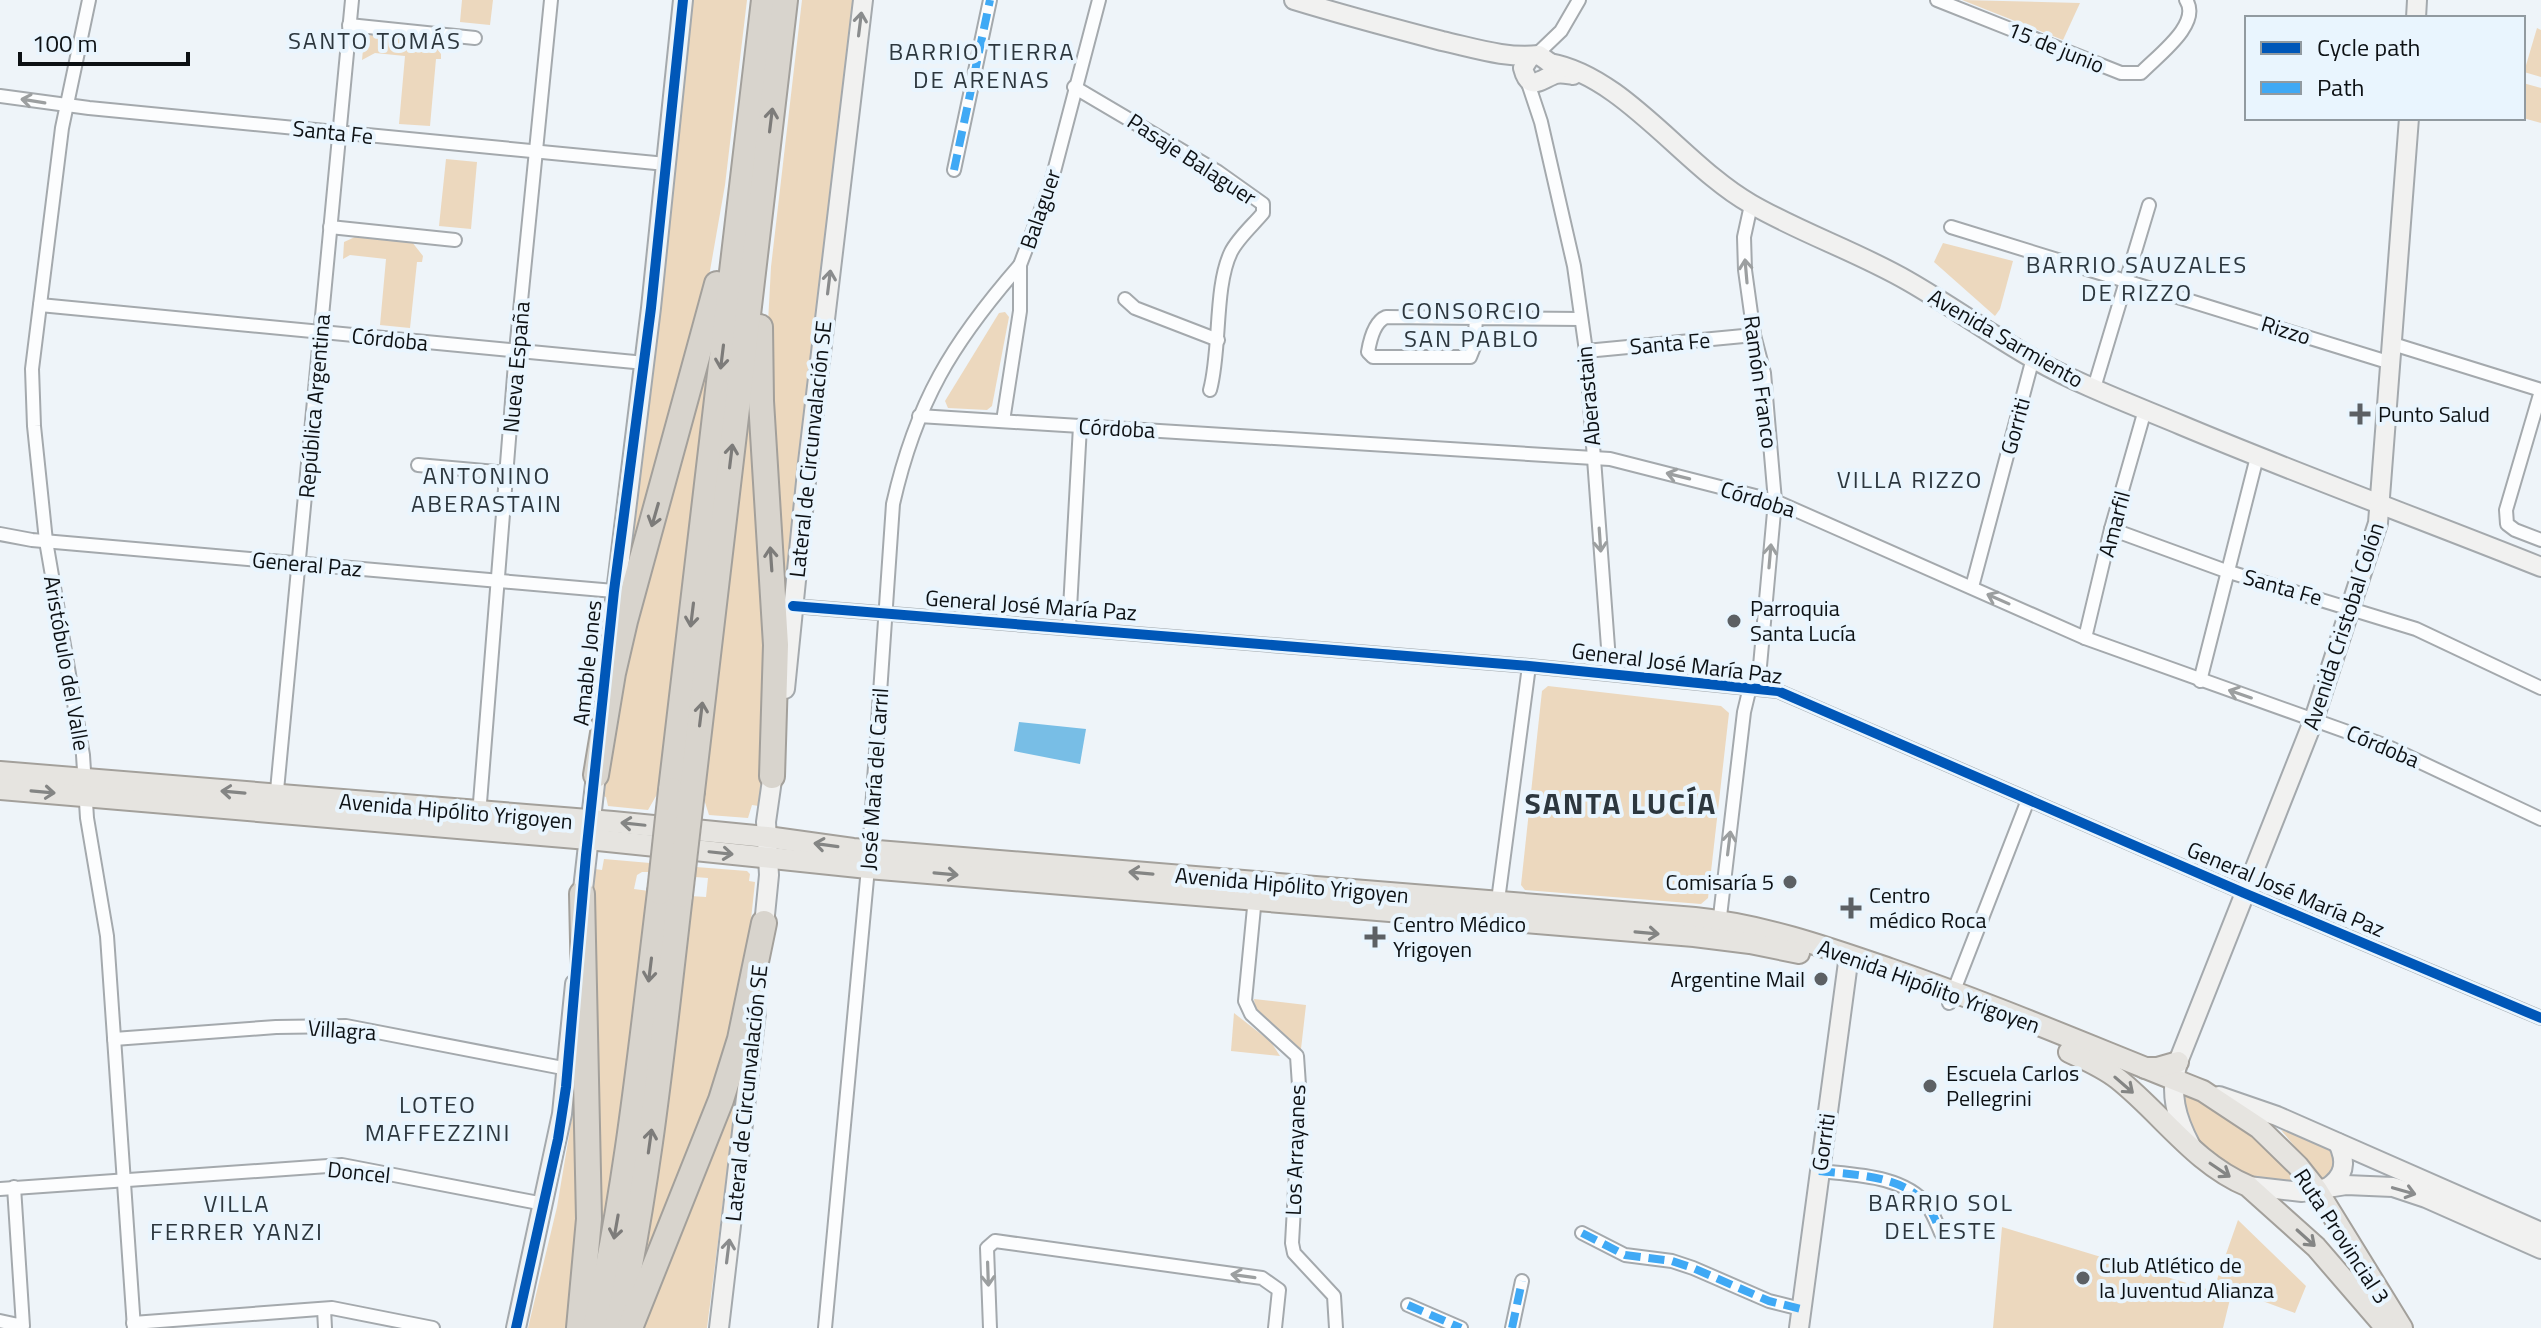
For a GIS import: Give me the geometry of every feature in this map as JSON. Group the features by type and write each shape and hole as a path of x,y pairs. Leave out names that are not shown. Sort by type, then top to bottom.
{"highway":[{"path":"750,118 758,0"},
{"path":"617,1328 635,1248 650,1149 670,894 764,0"},
{"path":"682,791 787,0"},
{"path":"596,775 625,621 704,339 744,168"},
{"path":"762,198 760,372 776,666 772,776"},
{"path":"579,1328 589,1219 582,894"},
{"path":"595,1328 622,1190 670,894"},
{"path":"630,1328 725,1089 740,1039 764,923"}],"main road":[{"path":"0,772 85,788"},
{"path":"0,789 85,788"},
{"name":"Avenida Hipólito Yrigoyen","path":"85,788 589,830 767,837 868,859"},
{"name":"Avenida Hipólito Yrigoyen","path":"589,830 768,858 868,859 1719,930 1766,931 2141,1068 2157,1068 2186,1080"},
{"name":"Avenida Hipólito Yrigoyen","path":"1951,997 2092,1063 2117,1078 2194,1152 2248,1186"},
{"name":"Ruta Provincial 3","path":"2186,1080 2259,1128 2322,1189 2402,1328"},
{"name":"Ruta Provincial 3","path":"2248,1186 2316,1247 2386,1328"}],"street":[{"name":"Aristóbulo del Valle","path":"89,0 66,105 32,369 34,426 46,541 83,755 107,936 134,1326"},
{"name":"República Argentina","path":"276,804 352,0"},
{"name":"Nueva España","path":"478,821 516,351 551,0"},
{"name":"Amable Jones","path":"516,1328 560,1127 568,1069 582,894 614,591 645,363 683,0"},
{"name":"Lateral de Circunvalación SE","path":"719,1328 769,875 767,837 772,776 780,732 863,0"},
{"path":"954,170 990,0"},
{"name":"Balaguer","path":"1003,421 1020,311 1020,265 1051,183 1099,0"},
{"name":"Avenida Sarmiento","path":"1294,0 1539,68 1575,69 1619,97 1724,187 1751,205 1906,280 2033,358 2094,388 2257,457 2541,567"},
{"name":"Aberastain","path":"1579,0 1539,68 1541,122 1574,266 1586,351 1610,674"},
{"name":"15 de junio","path":"1937,0 2121,73 2141,73 2188,24 2190,13 2186,0"},
{"path":"349,25 475,38"},
{"name":"Aberastain","path":"1539,68 1541,122"},
{"name":"Pasaje Balaguer","path":"1074,87 1218,172 1263,204 1263,213 1231,252 1223,284 1217,367 1210,390"},
{"name":"Santa Fe","path":"0,96 666,164"},
{"name":"Avenida Cristobal Colón","path":"2194,1152 2178,1119 2186,1080 2244,893 2314,719 2378,523 2409,120"},
{"name":"Ramón Franco","path":"1719,930 1744,712 1750,687 1760,666 1775,501 1764,373 1754,335 1745,270 1744,237 1751,205"},
{"path":"2094,388 2149,205"},
{"path":"330,227 455,240"},
{"name":"Rizzo","path":"1951,227 2391,363"},
{"name":"José María del Carril","path":"825,1328 868,859 893,504 903,460 919,416 945,362 980,311 1020,265"},
{"path":"1125,299 1135,308 1218,340"},
{"name":"Córdoba","path":"40,305 645,363"},
{"path":"1476,319 1470,357 1373,357 1368,352 1376,326 1386,317 1581,319"},
{"name":"Santa Fe","path":"1586,351 1754,335"},
{"path":"2393,344 2541,390 2506,510 2507,524 2541,540"},
{"name":"Gorriti","path":"1972,587 2033,358"},
{"name":"Amarfil","path":"2085,638 2111,529 2145,410"},
{"name":"Córdoba","path":"919,416 1594,457 1775,501 2085,638 2384,745 2541,819"},
{"path":"1069,627 1080,426"},
{"path":"2200,681 2257,457"},
{"path":"418,465 507,473"},
{"name":"Santa Fe","path":"2111,529 2226,571 2416,629 2541,688"},
{"name":"General Paz","path":"0,534 46,541 614,591"},
{"name":"General José María Paz","path":"793,606 885,616 1069,627 1529,666 1778,691 2541,1018"},
{"path":"1497,911 1529,666"},
{"path":"1951,997 2028,800"},
{"name":"Los Arrayanes","path":"1255,891 1245,1001 1251,1014 1297,1056 1300,1100 1292,1243 1294,1253 1334,1296 1336,1328"},
{"name":"Gorriti","path":"1799,1328 1848,962"},
{"name":"Villagra","path":"114,1039 276,1027 346,1026 568,1069"},
{"name":"Avenida Hipólito Yrigoyen","path":"2186,1080 2338,1143 2539,1237"},
{"path":"2322,1189 2337,1181 2344,1164 2338,1143"},
{"name":"Doncel","path":"7,1188 342,1165 544,1204"},
{"path":"1819,1171 1886,1180 1916,1192 1929,1207 1941,1233"},
{"name":"Avenida Hipólito Yrigoyen","path":"2248,1186 2274,1191 2346,1185 2393,1187 2539,1237"},
{"path":"0,1321 23,1326 7,1188"},
{"path":"1582,1233 1625,1255 1672,1261 1769,1301 1801,1309"},
{"path":"990,1328 987,1248 995,1241 1262,1278 1279,1290 1275,1328"},
{"path":"1512,1328 1522,1281"},
{"path":"1408,1305 1461,1328"},
{"path":"134,1326 324,1309 433,1328"},
{"path":"324,1309 325,1328"}],"shaded area":[{"path":"462,0 493,0 490,25 460,22"},
{"path":"693,0 747,0 725,185 704,305 625,583 659,328"},
{"path":"802,0 854,0 789,554 782,639 767,341 771,267"},
{"path":"1962,0 2080,3 2063,40"},
{"path":"2537,28 2541,30 2541,77 2525,72"},
{"path":"373,34 430,40 441,54 441,59 436,59 430,126 399,124 405,56 375,53 362,60 364,39"},
{"path":"2525,84 2541,88 2541,123 2525,119"},
{"path":"446,159 477,162 471,229 439,226"},
{"path":"355,237 412,242 423,256 422,262 417,262 410,328 380,325 386,259 350,255 343,259 344,242"},
{"path":"1943,243 2013,261 2000,309 1995,316 1934,262"},
{"path":"1005,312 1009,317 992,406 987,410 948,408 945,401 999,313"},
{"path":"713,342 660,789 648,810 608,806 603,796 613,703"},
{"path":"754,350 769,727 759,806 752,805 748,818 709,815 702,793"},
{"path":"1548,686 1721,706 1729,713 1708,898 1701,904 1525,890 1521,885 1542,691"},
{"path":"604,859 650,863 649,872 637,875 634,889 649,891 626,1089 598,1263 590,1269 592,901 595,869 602,870"},
{"path":"696,867 747,871 749,881 755,882 741,1014 639,1285 690,896 706,897 708,878 695,877"},
{"path":"1254,999 1306,1005 1301,1049 1293,1050 1264,1020"},
{"path":"1234,1013 1271,1042 1280,1056 1231,1051"},
{"path":"738,1084 707,1328 639,1328"},
{"path":"2180,1089 2243,1123 2302,1183 2258,1180 2224,1164 2199,1143 2187,1123"},
{"path":"576,1094 582,1185 571,1328 528,1328 557,1207"},
{"path":"2281,1130 2319,1142 2335,1154 2335,1169 2322,1179"},
{"name":"Club Atlético de la Juventud Alianza","path":"2238,1220 2306,1286 2295,1313 2241,1293 2230,1299 2223,1328 1993,1328 2002,1227 2213,1291"}],"water":[{"path":"1019,722 1086,729 1080,764 1014,751"}],"marked path":[{"path":"954,170 990,0"},
{"path":"1819,1171 1877,1178 1905,1188 1927,1205 1941,1233"},
{"path":"1582,1233 1625,1255 1672,1261 1769,1301 1801,1309"},
{"path":"1512,1328 1522,1281"},
{"path":"1408,1305 1461,1328"}],"cycle path":[{"path":"516,1328 558,1139 566,1087 586,855 614,591 651,308 683,0"},
{"path":"793,606 1529,666 1778,691 2541,1018"}],"place":[{"name":"Punto Salud","path":"2360,414"},
{"name":"Parroquia Santa Lucía","path":"1734,621"},
{"name":"Comisaría 5","path":"1790,882"},
{"name":"Centro médico Roca","path":"1851,908"},
{"name":"Centro Médico Yrigoyen","path":"1375,937"},
{"name":"Argentine Mail","path":"1821,979"},
{"name":"Escuela Carlos Pellegrini","path":"1930,1086"},
{"name":"Club Atlético de la Juventud Alianza","path":"2083,1278"}],"district":[{"name":"SANTO TOMÁS","path":"375,41"},
{"name":"BARRIO TIERRA DE ARENAS","path":"982,66"},
{"name":"BARRIO SAUZALES DE RIZZO","path":"2137,279"},
{"name":"CONSORCIO SAN PABLO","path":"1472,325"},
{"name":"VILLA RIZZO","path":"1910,480"},
{"name":"ANTONINO ABERASTAIN","path":"487,490"},
{"name":"SANTA LUCÍA","path":"1621,804"},
{"name":"LOTEO MAFFEZZINI","path":"438,1119"},
{"name":"BARRIO SOL DEL ESTE","path":"1941,1217"},
{"name":"VILLA FERRER YANZI","path":"237,1218"}]}
